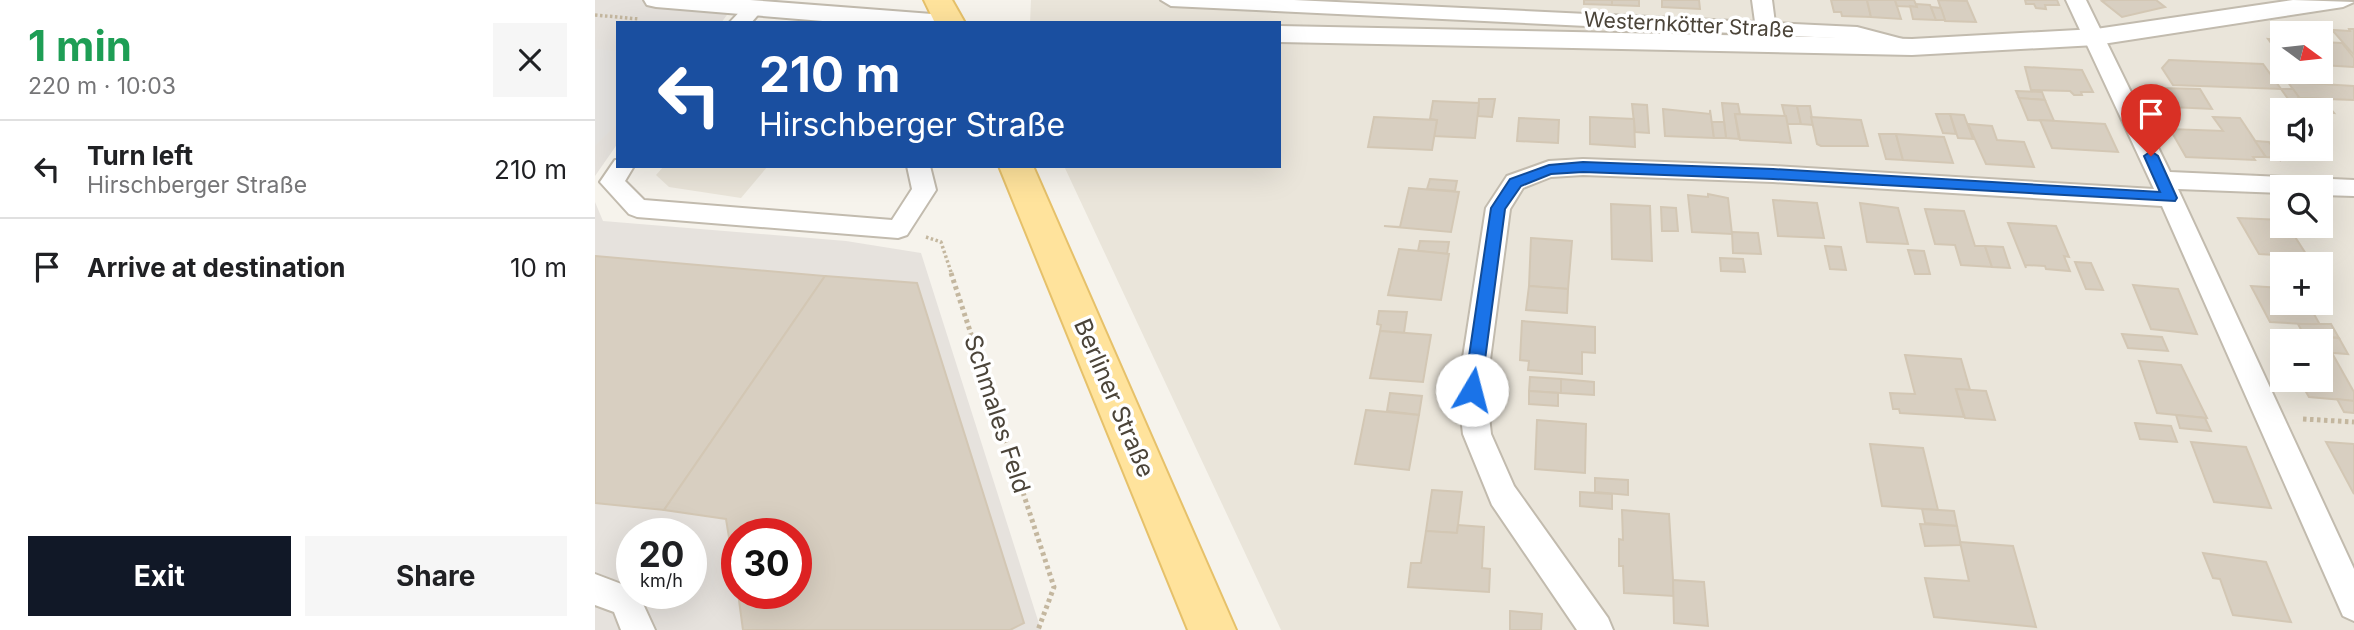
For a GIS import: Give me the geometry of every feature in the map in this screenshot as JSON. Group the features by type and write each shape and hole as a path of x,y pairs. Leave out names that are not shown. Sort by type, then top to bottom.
{"main road":[{"path":"938,0 946,21"},
{"name":"Berliner Straße","path":"1017,168 1212,630"}],"street":[{"path":"656,0 746,16 914,21"},
{"name":"Westernkötter Straße","path":"1171,0 1857,33 1912,47"},
{"path":"1762,0 1766,28"},
{"path":"2076,0 2096,37 2166,189 2354,605"},
{"name":"Westernkötter Straße","path":"1281,34 1912,47 2096,37 2343,0"},
{"path":"1596,630 1503,495 1477,434 1472,390 1498,208 1515,182 1549,169 1583,167 2166,189 2354,188"},
{"path":"622,168 613,182 636,208 898,229 924,190 918,168"},
{"path":"595,589 625,601 638,630"}],"path":[{"name":"Schmales Feld","path":"898,229 941,242 1053,587 1038,630"},
{"path":"2268,416 2354,422"}],"shaded area":[{"path":"595,0 738,0 722,21 616,21 616,146 595,176"},
{"path":"1031,0 2354,0 2354,630 1281,630 1065,168 1281,168 1281,21 1030,21"},
{"path":"595,49 616,51 616,125 595,146"},
{"path":"662,168 766,168 741,198 669,187 656,175"},
{"path":"595,202 603,221 846,241 921,253 1041,630 595,630"}],"building":[{"path":"1584,0 1612,0 1612,5 1584,4"},
{"path":"1612,0 1639,0 1639,6 1612,5"},
{"path":"1662,0 1699,0 1700,9 1662,7"},
{"path":"1831,0 1867,0 1871,17 1842,16 1841,12 1834,12"},
{"path":"1867,0 1895,0 1901,19 1871,17"},
{"path":"1895,0 1914,0 1917,7 1897,6"},
{"path":"1938,0 1967,1 1976,22 1945,21"},
{"path":"2025,0 2057,0 2059,5 2045,5 2046,9 2036,8 2034,4 2026,4"},
{"path":"2156,0 2165,7 2122,17 2102,1"},
{"path":"1916,4 1930,5 1936,20 1913,19 1910,6 1917,7"},
{"path":"1931,7 1941,8 1945,20 1936,20"},
{"path":"2349,29 2354,29 2354,55 2333,30 2350,31"},
{"path":"2333,43 2342,43 2354,58 2354,67 2333,66"},
{"path":"2169,60 2263,64 2270,74 2270,84 2277,84 2281,89 2173,85 2162,68"},
{"path":"2025,67 2082,70 2093,92 2074,95 2070,91 2031,90"},
{"path":"2289,84 2354,86 2354,100 2299,98"},
{"path":"2159,88 2200,89 2212,109 2171,107"},
{"path":"2281,89 2293,89 2299,98 2287,98"},
{"path":"2016,91 2042,92 2045,100 2019,98"},
{"path":"2019,98 2045,100 2054,121 2028,120"},
{"path":"1479,99 1495,99 1492,117 1478,116"},
{"path":"1433,101 1479,103 1475,138 1434,136 1437,120 1430,119"},
{"path":"1722,103 1738,104 1740,114 1735,114 1739,139 1726,138"},
{"path":"1632,104 1647,105 1649,133 1635,132"},
{"path":"1782,105 1797,106 1801,124 1787,124"},
{"path":"1797,106 1810,106 1813,125 1801,124"},
{"path":"1663,109 1710,114 1710,110 1714,138 1665,136"},
{"path":"1735,114 1786,116 1791,143 1740,140"},
{"path":"1936,114 1950,114 1956,134 1943,133"},
{"path":"1950,114 1964,115 1973,139 1958,138"},
{"path":"1374,117 1437,120 1432,150 1368,147"},
{"path":"1590,117 1634,119 1635,147 1590,144"},
{"path":"1811,117 1861,120 1868,146 1817,144"},
{"path":"2213,117 2240,118 2266,157 2253,157 2255,160 2186,157 2170,129 2223,131"},
{"path":"1519,118 1559,120 1558,143 1517,141"},
{"path":"2040,120 2105,124 2118,152 2052,148"},
{"path":"1712,122 1724,122 1726,138 1714,138"},
{"path":"1968,124 1992,126 1997,140 2024,142 2034,167 1986,164"},
{"path":"1879,134 1896,134 1903,160 1886,159"},
{"path":"1896,134 1944,137 1953,163 1903,160"},
{"path":"2255,141 2269,142 2270,157 2266,157"},
{"path":"1430,179 1457,181 1455,191 1427,189"},
{"path":"1409,188 1459,192 1451,232 1384,226 1400,227"},
{"path":"1708,194 1728,198 1732,234 1692,232 1688,195 1708,197"},
{"path":"1773,200 1817,203 1824,238 1778,236"},
{"path":"1860,203 1898,208 1908,244 1867,242"},
{"path":"1611,204 1650,206 1652,261 1612,259"},
{"path":"1661,207 1676,208 1678,231 1662,231"},
{"path":"1925,209 1964,211 1975,246 1985,246 1992,267 1961,265 1955,245 1935,244"},
{"path":"2238,218 2270,219 2270,238 2296,238 2305,252 2270,252 2270,255 2259,254"},
{"path":"2008,223 2056,226 2069,257 2064,256 2070,271 2046,269 2045,266 2025,265 2026,268"},
{"path":"1732,232 1758,233 1761,254 1733,253"},
{"path":"1531,238 1572,241 1568,289 1529,286"},
{"path":"1420,241 1449,242 1447,254 1418,251"},
{"path":"1825,246 1841,247 1846,270 1830,269"},
{"path":"1985,246 2003,247 2010,268 1992,267"},
{"path":"1399,249 1449,254 1441,300 1388,295"},
{"path":"1908,250 1924,251 1930,274 1915,274"},
{"path":"595,256 825,276 664,510 595,503"},
{"path":"1720,258 1743,259 1745,272 1721,271"},
{"path":"2075,262 2091,263 2103,290 2086,289"},
{"path":"825,276 917,283 1024,623 1010,630 743,630 740,609 812,609 812,518 721,518 664,510"},
{"path":"2133,285 2178,289 2197,334 2151,329"},
{"path":"1529,286 1568,289 1567,313 1526,310"},
{"path":"2251,286 2270,287 2270,315 2315,315 2320,325 2270,322"},
{"path":"1379,311 1407,312 1404,333 1380,331 1381,325 1377,324"},
{"path":"1522,321 1595,327 1595,353 1582,352 1582,374 1528,370 1529,361 1520,360"},
{"path":"2298,324 2331,324 2339,338 2333,337 2333,329 2301,329"},
{"path":"1380,331 1431,335 1423,382 1370,378"},
{"path":"2122,334 2162,337 2168,351 2128,348"},
{"path":"2333,338 2339,338 2348,354 2333,353"},
{"path":"1905,355 1961,359 1970,390 1956,389 1964,417 1900,413 1899,409 1893,409 1890,393 1915,394"},
{"path":"2333,355 2354,392 2354,401 2309,397 2306,392 2333,392"},
{"path":"2139,361 2181,365 2207,418 2157,413"},
{"path":"1530,377 1561,379 1561,393 1529,391"},
{"path":"1561,379 1594,382 1594,395 1561,393"},
{"path":"1956,389 1986,391 1995,420 1965,418"},
{"path":"1529,391 1558,393 1558,406 1529,404"},
{"path":"1390,393 1422,396 1419,415 1387,411"},
{"path":"2337,399 2354,401 2354,413 2344,412"},
{"path":"1366,410 1419,415 1409,470 1355,464"},
{"path":"2176,415 2205,418 2211,431 2180,428"},
{"path":"1537,420 1586,424 1585,473 1535,469"},
{"path":"2135,423 2171,426 2177,442 2140,439"},
{"path":"2191,442 2246,447 2271,508 2214,502"},
{"path":"2326,442 2354,444 2354,494"},
{"path":"1870,444 1923,448 1938,510 1882,506"},
{"path":"1595,478 1628,480 1628,495 1595,492"},
{"path":"1432,490 1462,492 1457,533 1426,531"},
{"path":"1580,492 1612,494 1612,509 1580,506"},
{"path":"1922,509 1954,511 1957,526 1925,523"},
{"path":"1622,510 1669,514 1674,596 1624,593 1623,566 1619,566 1619,539 1623,540"},
{"path":"1920,524 1957,526 1961,545 1925,546"},
{"path":"1458,525 1484,527 1482,568 1490,569 1489,592 1408,587 1411,563 1421,563 1426,531 1457,533"},
{"path":"1960,542 2013,546 2036,627 1934,617 1925,578 1969,581"},
{"path":"2203,553 2266,562 2291,622 2233,615 2220,579 2213,578"},
{"path":"1673,580 1704,582 1708,626 1674,623"},
{"path":"1510,611 1542,614 1541,630 1510,630"}],"route":[{"path":"1472,390 1498,208 1515,182 1549,169 1583,167 1773,174 2170,198 2151,156"}]}
